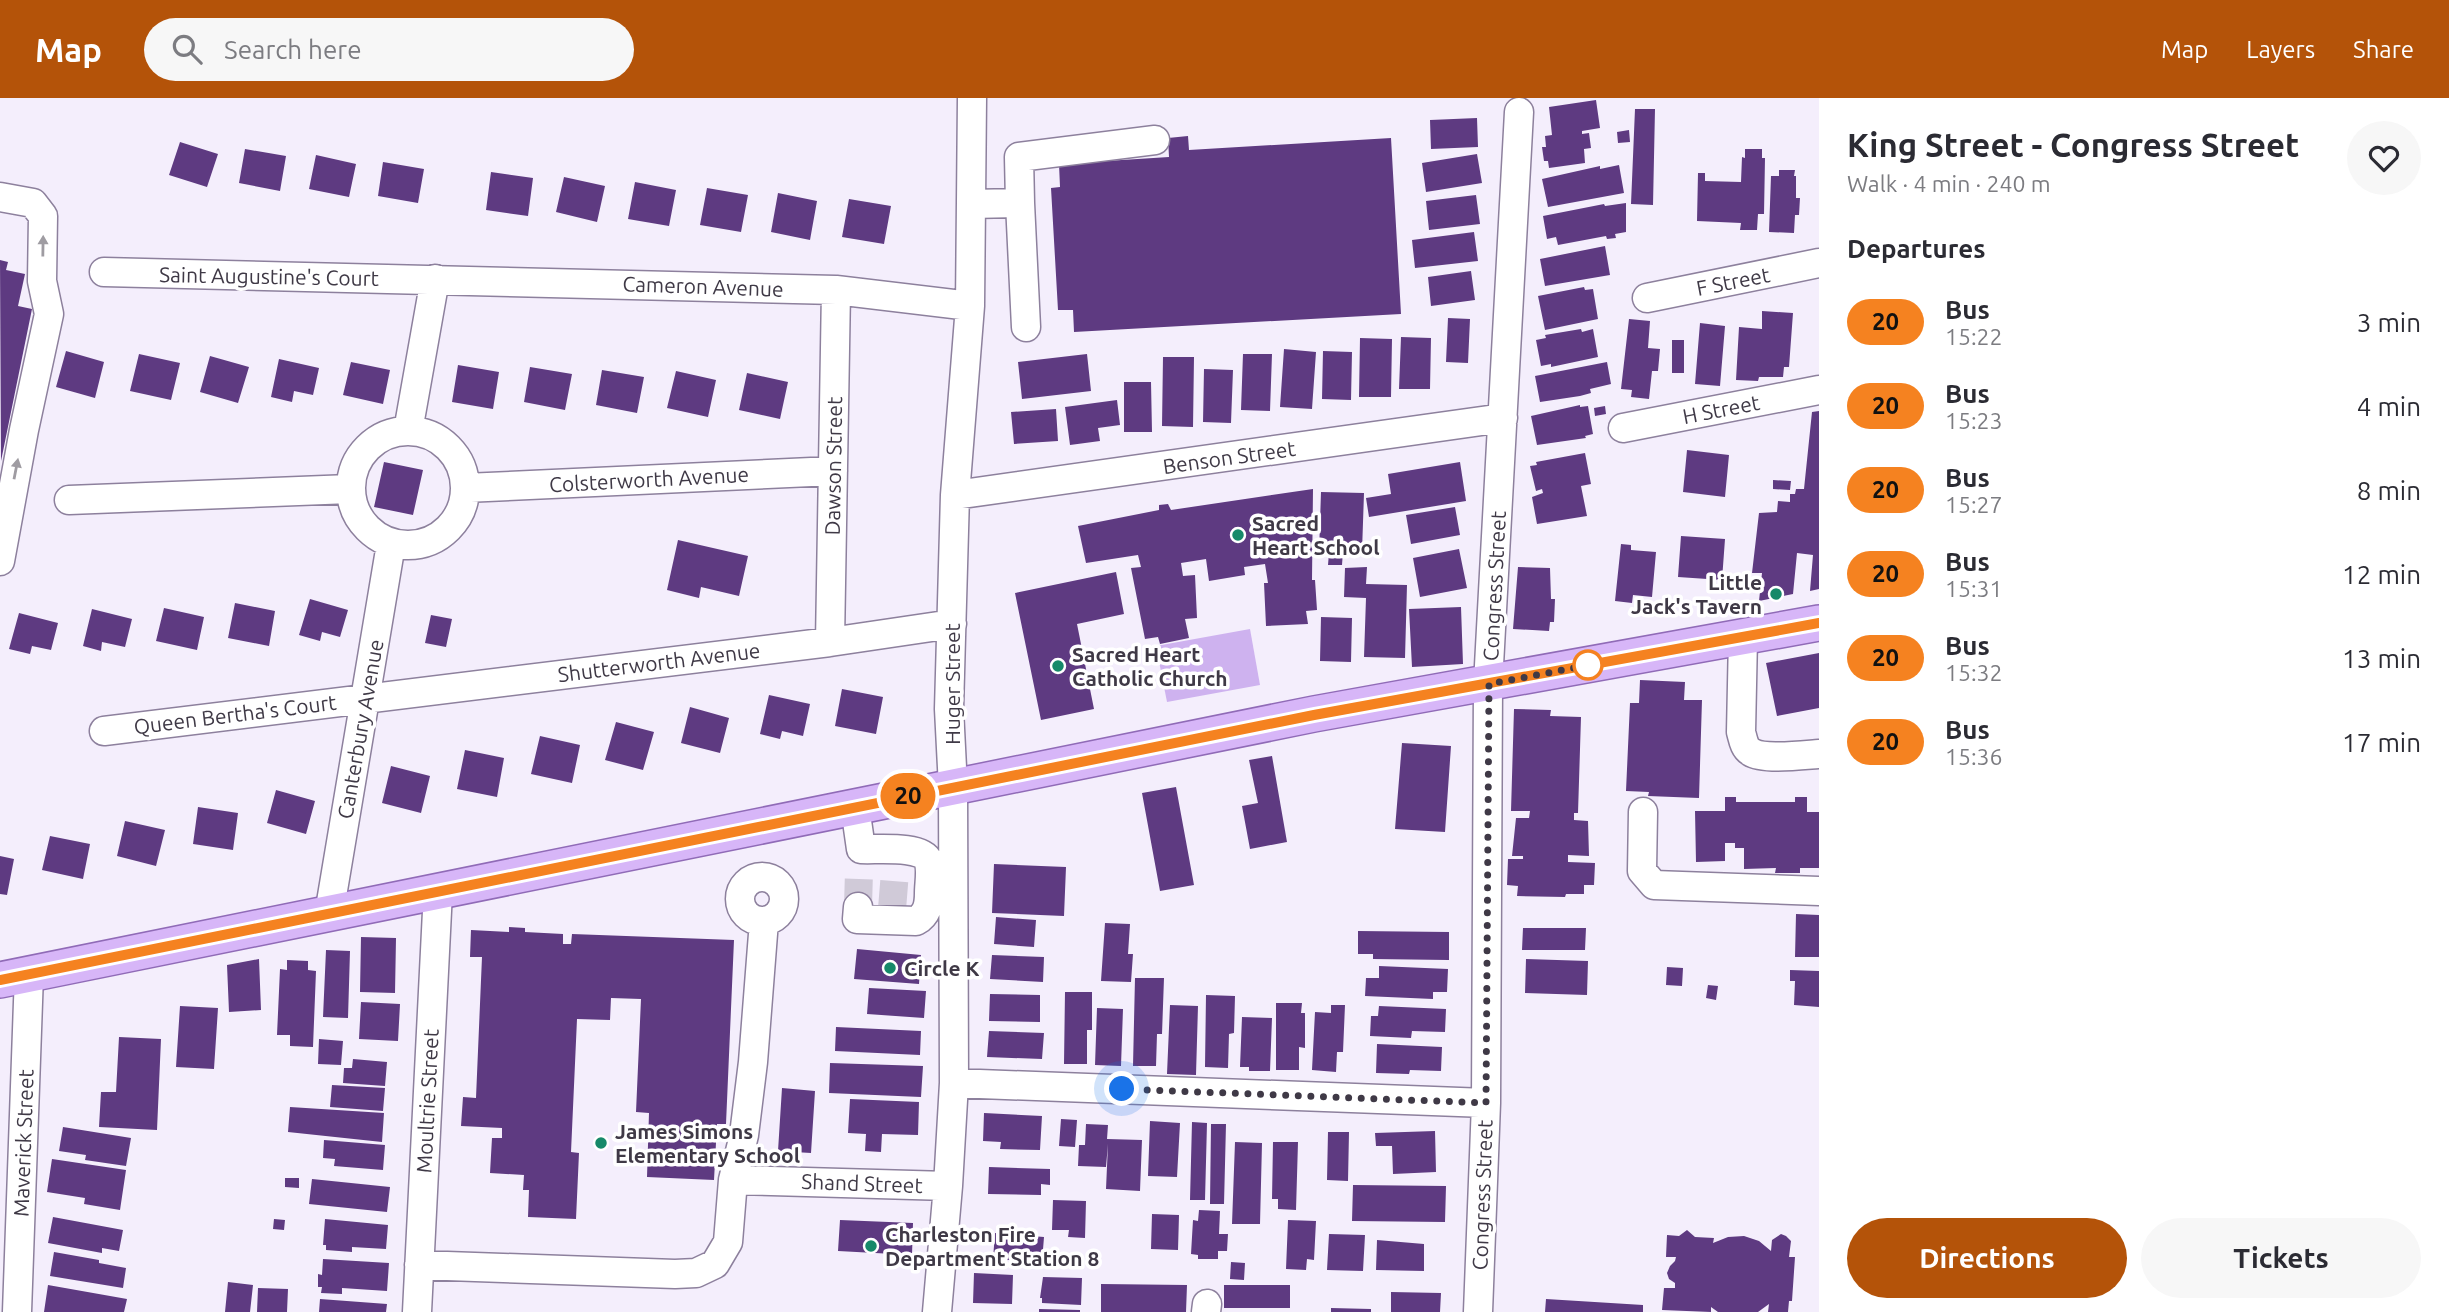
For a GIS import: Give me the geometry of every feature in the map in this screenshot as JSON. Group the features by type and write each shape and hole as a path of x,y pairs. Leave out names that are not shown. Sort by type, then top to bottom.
{"main road":[{"path":"15,977 1314,715 1819,623"}],"street":[{"name":"Huger Street","path":"937,1312 954,1083 941,905 953,787 949,709 955,495 970,306 972,98"},
{"name":"Congress Street","path":"1478,1312 1486,1103 1489,684 1519,113"},
{"path":"1026,327 1019,157 1155,140"},
{"path":"0,197 33,203 43,216 42,281 49,314 0,561"},
{"path":"971,204 1020,203"},
{"name":"F Street","path":"1647,298 1819,263"},
{"name":"Saint Augustine's Court","path":"104,272 435,279"},
{"path":"408,431 435,279"},
{"name":"Cameron Avenue","path":"435,279 836,290 970,306"},
{"name":"Dawson Street","path":"830,642 836,290"},
{"name":"H Street","path":"1623,428 1819,390"},
{"name":"Benson Street","path":"955,495 1503,418"},
{"path":"408,431 427,435 445,444 458,460 465,488 465,498 457,517 437,538 408,546 391,544 379,538 358,517 350,489 358,460 379,439 408,431"},
{"name":"Colsterworth Avenue","path":"465,488 833,471"},
{"path":"69,500 350,489"},
{"name":"Canterbury Avenue","path":"329,914 391,544"},
{"name":"Shutterworth Avenue","path":"366,697 830,642 952,624"},
{"path":"1743,637 1741,732 1744,744 1751,753 1763,755 1819,754"},
{"name":"Queen Bertha's Court","path":"104,731 366,697"},
{"path":"855,807 860,860 895,861 916,850 925,855 930,863 941,905 916,921 892,914 857,919 858,907"},
{"path":"1643,812 1642,871 1654,885 1819,891"},
{"name":"Moultrie Street","path":"417,1312 438,891"},
{"path":"419,1265 696,1273 715,1264 728,1242 733,1180 744,1135 753,1062 764,921"},
{"name":"Maverick Street","path":"15,977 17,1312"},
{"path":"954,1083 1486,1103"},
{"name":"Shand Street","path":"733,1180 948,1186"}],"shaded area":[{"path":"1250,629 1260,685 1167,702 1156,646"}],"building":[{"path":"1596,100 1600,128 1582,131 1582,134 1589,133 1591,148 1584,149 1585,163 1549,168 1548,161 1544,161 1542,147 1546,147 1545,136 1552,135 1549,107"},
{"path":"1635,109 1655,109 1653,205 1631,204"},
{"path":"1477,118 1478,147 1431,149 1430,120"},
{"path":"1629,130 1630,142 1618,143 1617,132"},
{"path":"1188,136 1189,150 1391,138 1401,314 1074,332 1073,310 1058,310 1051,188 1060,187 1059,164 1169,157 1168,138"},
{"path":"180,142 218,154 207,187 169,175"},
{"path":"245,149 286,156 280,191 239,183"},
{"path":"1745,149 1762,149 1762,158 1765,158 1764,214 1758,214 1757,230 1740,230 1741,223 1697,221 1698,173 1705,173 1705,181 1741,182"},
{"path":"1477,154 1482,183 1426,192 1422,163"},
{"path":"316,155 356,164 349,197 309,189"},
{"path":"383,162 424,169 418,203 378,196"},
{"path":"1619,165 1624,193 1548,207 1542,179 1600,166 1600,169"},
{"path":"1779,170 1795,170 1796,198 1800,198 1794,233 1769,232 1771,176 1779,176"},
{"path":"491,172 533,178 528,216 486,210"},
{"path":"564,177 605,186 597,222 556,212"},
{"path":"635,182 676,190 669,226 628,219"},
{"path":"707,188 748,195 741,232 700,225"},
{"path":"778,193 817,201 810,240 771,232"},
{"path":"1476,195 1480,224 1429,230 1426,201"},
{"path":"849,199 891,206 884,244 842,237"},
{"path":"1626,203 1626,232 1615,234 1616,238 1607,239 1606,236 1558,245 1556,237 1547,239 1543,216 1604,204"},
{"path":"1474,232 1478,261 1415,268 1412,240"},
{"path":"1605,246 1610,275 1545,286 1540,259"},
{"path":"0,260 8,262 6,270 25,274 18,306 32,309 1,461"},
{"path":"1471,271 1475,300 1431,306 1428,277"},
{"path":"1584,287 1585,290 1593,289 1598,319 1545,330 1538,296"},
{"path":"1762,311 1793,313 1789,367 1784,367 1783,377 1759,377 1758,381 1736,380 1739,327 1762,329"},
{"path":"1448,318 1470,319 1468,363 1446,362"},
{"path":"1629,319 1650,321 1648,348 1660,349 1658,371 1652,371 1649,399 1631,397 1632,390 1621,389"},
{"path":"1700,323 1725,326 1720,386 1695,384"},
{"path":"1581,329 1582,332 1593,329 1598,357 1551,367 1551,364 1541,366 1536,340 1546,338 1545,335"},
{"path":"1401,337 1431,338 1430,389 1399,389"},
{"path":"1360,338 1392,339 1391,397 1359,397"},
{"path":"1672,340 1684,340 1684,373 1672,373"},
{"path":"1284,349 1316,352 1312,409 1280,407"},
{"path":"66,351 104,362 95,398 56,387"},
{"path":"1323,351 1352,352 1351,400 1322,399"},
{"path":"139,354 180,363 171,400 130,391"},
{"path":"1087,354 1091,391 1022,399 1018,362"},
{"path":"1243,354 1272,354 1270,411 1241,410"},
{"path":"210,356 249,367 238,403 200,392"},
{"path":"1163,357 1194,357 1193,427 1162,426"},
{"path":"279,359 319,368 313,395 294,391 292,402 271,397"},
{"path":"351,362 390,370 383,404 343,395"},
{"path":"1607,362 1611,384 1590,389 1591,393 1580,396 1540,402 1535,376"},
{"path":"458,365 499,372 493,409 452,402"},
{"path":"530,367 572,374 565,410 524,402"},
{"path":"1204,369 1233,370 1231,423 1203,422"},
{"path":"602,370 644,377 637,413 596,405"},
{"path":"676,371 716,380 708,417 667,408"},
{"path":"747,373 788,382 780,419 739,410"},
{"path":"1124,382 1151,382 1152,432 1124,432"},
{"path":"1117,400 1120,425 1098,428 1100,441 1070,445 1065,407"},
{"path":"1580,405 1588,406 1593,434 1585,436 1586,438 1537,445 1531,416"},
{"path":"1605,406 1606,414 1595,416 1594,408"},
{"path":"1056,409 1058,441 1014,444 1011,412"},
{"path":"1819,411 1819,589 1810,591 1813,555 1797,553 1793,594 1759,601 1762,573 1752,573 1759,513 1777,512 1778,501 1790,502 1790,494 1795,494 1796,489 1804,489 1812,412"},
{"path":"1687,450 1729,455 1725,497 1683,492"},
{"path":"1585,453 1591,484 1581,486 1587,516 1537,524 1532,497 1543,493 1542,489 1536,491 1530,466 1537,465 1536,462"},
{"path":"384,462 423,470 413,515 374,507"},
{"path":"1460,462 1466,501 1369,517 1366,498 1391,494 1388,474"},
{"path":"1773,480 1791,481 1790,490 1773,489"},
{"path":"1313,489 1312,580 1315,580 1317,610 1306,611 1308,624 1266,626 1264,583 1268,583 1265,564 1244,567 1245,575 1209,581 1206,559 1181,563 1183,576 1195,575 1197,618 1185,619 1189,638 1160,644 1158,637 1145,639 1131,568 1141,567 1138,555 1086,563 1078,526 1159,510 1159,505 1168,504 1171,510"},
{"path":"1321,492 1364,493 1362,552 1343,551 1342,565 1328,565 1329,553 1319,553"},
{"path":"1455,507 1460,535 1411,544 1406,515"},
{"path":"1681,536 1725,539 1722,580 1678,577"},
{"path":"678,540 748,556 739,596 701,587 699,598 667,590"},
{"path":"1621,544 1631,545 1631,550 1656,552 1652,597 1633,595 1632,603 1615,601"},
{"path":"1459,549 1467,588 1420,597 1413,558"},
{"path":"1367,567 1366,584 1407,585 1405,658 1364,657 1366,598 1344,597 1345,568"},
{"path":"1518,567 1550,568 1551,599 1555,599 1554,622 1550,622 1549,631 1513,629"},
{"name":"Sacred Heart Catholic Church","path":"1116,572 1124,614 1077,624 1094,709 1041,720 1015,593"},
{"path":"310,599 348,610 340,637 322,632 320,641 299,635"},
{"path":"235,603 275,611 269,646 228,638"},
{"path":"1461,607 1463,664 1412,667 1409,609"},
{"path":"164,608 204,617 197,650 156,641"},
{"path":"92,609 132,619 125,647 102,642 101,651 83,646"},
{"path":"19,613 58,623 51,650 32,646 30,654 9,649"},
{"path":"431,615 452,619 446,647 425,643"},
{"path":"1321,617 1352,618 1351,662 1320,661"},
{"path":"1819,653 1819,708 1777,716 1766,663"},
{"path":"1640,680 1685,682 1684,700 1702,700 1699,798 1648,796 1649,792 1626,791 1630,703 1639,703"},
{"path":"842,689 883,697 876,734 835,726"},
{"path":"769,695 810,704 803,736 782,731 780,739 760,734"},
{"path":"690,707 729,718 720,753 681,743"},
{"path":"1514,709 1551,710 1550,716 1581,717 1578,813 1574,813 1574,820 1588,821 1589,856 1568,855 1568,862 1595,863 1594,885 1584,885 1584,894 1566,894 1565,897 1517,896 1518,886 1507,885 1508,859 1523,859 1523,856 1512,856 1516,818 1529,818 1530,811 1511,811"},
{"path":"616,722 654,732 643,770 605,760"},
{"path":"540,736 580,745 572,783 531,774"},
{"path":"1402,743 1451,746 1445,832 1395,829"},
{"path":"465,750 504,758 497,797 457,789"},
{"path":"1272,756 1287,842 1250,849 1242,806 1258,803 1249,760"},
{"path":"391,766 430,776 421,813 382,803"},
{"path":"1176,787 1194,885 1160,891 1142,793"},
{"path":"276,790 315,801 306,834 267,823"},
{"path":"1725,797 1736,797 1736,802 1795,802 1795,797 1807,797 1807,812 1819,812 1819,868 1800,868 1800,873 1775,873 1776,868 1744,869 1744,848 1735,848 1735,843 1725,843 1725,861 1696,862 1695,811 1725,811"},
{"path":"198,807 238,813 233,850 193,844"},
{"path":"125,821 165,830 156,866 117,856"},
{"path":"50,836 90,844 83,879 42,870"},
{"path":"0,856 14,859 7,895 0,894"},
{"path":"994,864 1066,867 1064,916 992,913"},
{"path":"1796,914 1819,915 1819,957 1795,957"},
{"path":"996,917 1036,920 1034,947 994,944"},
{"path":"1105,923 1130,924 1128,954 1133,954 1131,982 1101,981"},
{"path":"509,927 525,928 525,932 563,934 563,944 571,944 572,934 734,940 726,1124 717,1124 714,1180 647,1177 649,1113 636,1112 641,999 611,998 610,1020 577,1019 571,1152 579,1153 576,1219 528,1217 529,1190 523,1190 524,1175 490,1173 492,1138 502,1138 502,1128 461,1126 463,1097 476,1098 482,957 470,957 471,930 509,932"},
{"path":"1523,928 1586,928 1585,950 1522,950"},
{"path":"1358,931 1449,932 1449,960 1373,959 1373,954 1358,954"},
{"path":"361,937 396,938 395,993 360,992"},
{"path":"857,949 921,955 919,984 854,979"},
{"path":"326,950 350,951 348,1018 323,1017"},
{"path":"992,955 1044,957 1043,982 990,979"},
{"path":"259,959 261,1010 229,1012 227,965"},
{"path":"1526,959 1588,961 1587,995 1525,993"},
{"path":"287,960 308,961 308,970 316,971 313,1047 290,1046 290,1035 277,1035 280,969 287,970"},
{"path":"1379,966 1448,969 1447,992 1433,992 1433,999 1365,996 1366,978 1379,978"},
{"path":"1667,967 1683,968 1682,986 1666,985"},
{"path":"1790,970 1819,971 1819,1007 1794,1005 1795,981 1790,981"},
{"path":"1135,978 1164,978 1162,1034 1157,1034 1156,1066 1133,1066"},
{"path":"1708,985 1718,986 1716,1000 1706,998"},
{"path":"869,988 926,991 924,1018 867,1014"},
{"path":"1065,992 1092,992 1092,1030 1087,1030 1087,1064 1064,1064"},
{"path":"990,994 1040,995 1040,1022 989,1021"},
{"path":"1206,995 1235,996 1234,1033 1229,1034 1228,1068 1205,1067"},
{"path":"361,1002 400,1004 398,1041 359,1039"},
{"path":"1276,1003 1302,1003 1301,1013 1305,1013 1305,1048 1299,1047 1299,1070 1276,1070"},
{"path":"1170,1005 1198,1006 1196,1075 1167,1074"},
{"path":"1331,1005 1345,1005 1343,1052 1337,1052 1336,1072 1312,1070 1315,1012 1331,1013"},
{"path":"180,1006 218,1008 214,1069 176,1067"},
{"path":"1379,1006 1446,1009 1445,1032 1412,1031 1411,1038 1370,1036 1371,1016 1378,1016"},
{"path":"1097,1008 1123,1009 1121,1066 1095,1065"},
{"path":"1242,1017 1272,1018 1270,1071 1249,1071 1249,1067 1240,1067"},
{"path":"836,1027 921,1031 920,1055 835,1051"},
{"path":"989,1031 1044,1033 1042,1059 987,1057"},
{"path":"119,1037 161,1039 157,1130 99,1127 101,1092 116,1092"},
{"path":"319,1039 343,1041 341,1065 318,1064"},
{"path":"1377,1044 1442,1047 1441,1071 1376,1073"},
{"path":"353,1059 387,1062 385,1086 343,1083 344,1068 352,1068"},
{"path":"830,1063 923,1066 921,1097 829,1093"},
{"path":"332,1085 385,1088 383,1111 330,1107"},
{"path":"782,1088 815,1091 811,1153 778,1151"},
{"path":"850,1099 919,1102 918,1135 882,1134 881,1152 865,1151 866,1134 848,1133"},
{"path":"290,1107 384,1113 382,1142 288,1132"},
{"path":"984,1113 1042,1116 1040,1150 1000,1149 1001,1142 983,1141"},
{"path":"1061,1119 1077,1120 1075,1147 1059,1146"},
{"path":"1150,1121 1180,1123 1177,1177 1148,1176"},
{"path":"1192,1122 1207,1123 1205,1200 1190,1200"},
{"path":"1086,1124 1108,1125 1107,1139 1142,1140 1140,1191 1106,1189 1108,1144 1106,1167 1078,1166 1079,1145 1085,1145"},
{"path":"1211,1124 1226,1124 1224,1204 1210,1204"},
{"path":"63,1127 131,1138 126,1166 85,1160 86,1155 59,1151"},
{"path":"1435,1131 1436,1172 1393,1174 1392,1146 1376,1146 1375,1133"},
{"path":"1328,1132 1349,1132 1348,1181 1327,1180"},
{"path":"324,1140 385,1145 383,1170 334,1166 335,1159 323,1158"},
{"path":"1235,1142 1262,1143 1260,1224 1232,1224"},
{"path":"1273,1142 1298,1142 1296,1210 1278,1209 1278,1199 1272,1199"},
{"path":"52,1159 126,1170 120,1210 84,1204 85,1198 47,1192"},
{"path":"989,1167 1050,1169 1050,1185 1041,1184 1041,1195 988,1194"},
{"path":"285,1178 299,1178 299,1188 285,1187"},
{"path":"312,1179 390,1187 387,1212 309,1204"},
{"path":"1353,1185 1446,1186 1445,1222 1352,1221"},
{"path":"1053,1200 1086,1201 1085,1238 1068,1237 1069,1230 1052,1230"},
{"path":"1199,1210 1220,1211 1219,1234 1228,1234 1227,1251 1218,1251 1218,1259 1198,1259 1198,1255 1191,1254 1193,1220 1198,1221"},
{"path":"1152,1214 1179,1215 1178,1250 1151,1249"},
{"path":"53,1217 123,1230 119,1251 102,1248 102,1253 48,1243"},
{"path":"274,1219 285,1220 284,1230 273,1229"},
{"path":"325,1219 388,1225 386,1249 352,1247 352,1252 326,1250 326,1245 323,1245"},
{"path":"840,1220 913,1223 912,1255 838,1251"},
{"path":"1288,1220 1316,1221 1314,1260 1307,1259 1306,1270 1286,1269"},
{"path":"1687,1230 1695,1237 1714,1238 1713,1243 1728,1237 1744,1236 1759,1241 1771,1251 1772,1240 1781,1234 1786,1236 1791,1241 1789,1257 1795,1257 1792,1301 1789,1301 1788,1312 1768,1312 1769,1304 1758,1312 1718,1312 1711,1307 1711,1312 1662,1310 1664,1288 1675,1288 1675,1283 1669,1279 1667,1273 1676,1257 1666,1257 1667,1235 1679,1236"},
{"path":"995,1233 1044,1237 1042,1262 993,1259"},
{"path":"1329,1234 1365,1235 1363,1271 1327,1270"},
{"path":"1377,1240 1424,1244 1424,1271 1376,1270"},
{"path":"54,1252 126,1268 123,1288 50,1276"},
{"path":"323,1259 389,1263 387,1291 342,1288 342,1294 321,1293 318,1274 322,1275"},
{"path":"1231,1262 1245,1263 1244,1280 1230,1279"},
{"path":"974,1273 1013,1275 1012,1304 973,1303"},
{"path":"1043,1277 1082,1278 1081,1305 1042,1303 1040,1298"},
{"path":"228,1282 253,1285 250,1312 225,1312"},
{"path":"1101,1284 1187,1285 1186,1312 1101,1312"},
{"path":"48,1285 127,1299 124,1312 44,1312"},
{"path":"1224,1285 1290,1285 1290,1308 1224,1308"},
{"path":"258,1288 288,1289 287,1312 257,1312"},
{"path":"1391,1292 1441,1293 1440,1312 1391,1312"},
{"path":"320,1299 387,1304 386,1312 319,1312"},
{"path":"1546,1299 1643,1305 1643,1312 1545,1312"},
{"path":"1331,1308 1371,1309 1371,1312 1331,1312"},
{"path":"1039,1309 1080,1310 1080,1312 1039,1312"}],"tunnel":[{"path":"858,907 859,871"},
{"path":"892,909 895,872"}],"bus line":[{"name":"20","path":"0,980 1314,715 1819,623"}],"place":[{"name":"Sacred Heart School","path":"1238,535"},
{"name":"Little Jack's Tavern","path":"1776,594"},
{"name":"Sacred Heart Catholic Church","path":"1058,666"},
{"name":"Circle K","path":"890,968"},
{"name":"James Simons Elementary School","path":"601,1143"},
{"name":"Charleston Fire Department Station 8","path":"871,1246"}],"route":[{"path":"1122,1089 1486,1103 1489,684 1595,664 1588,665"}]}
